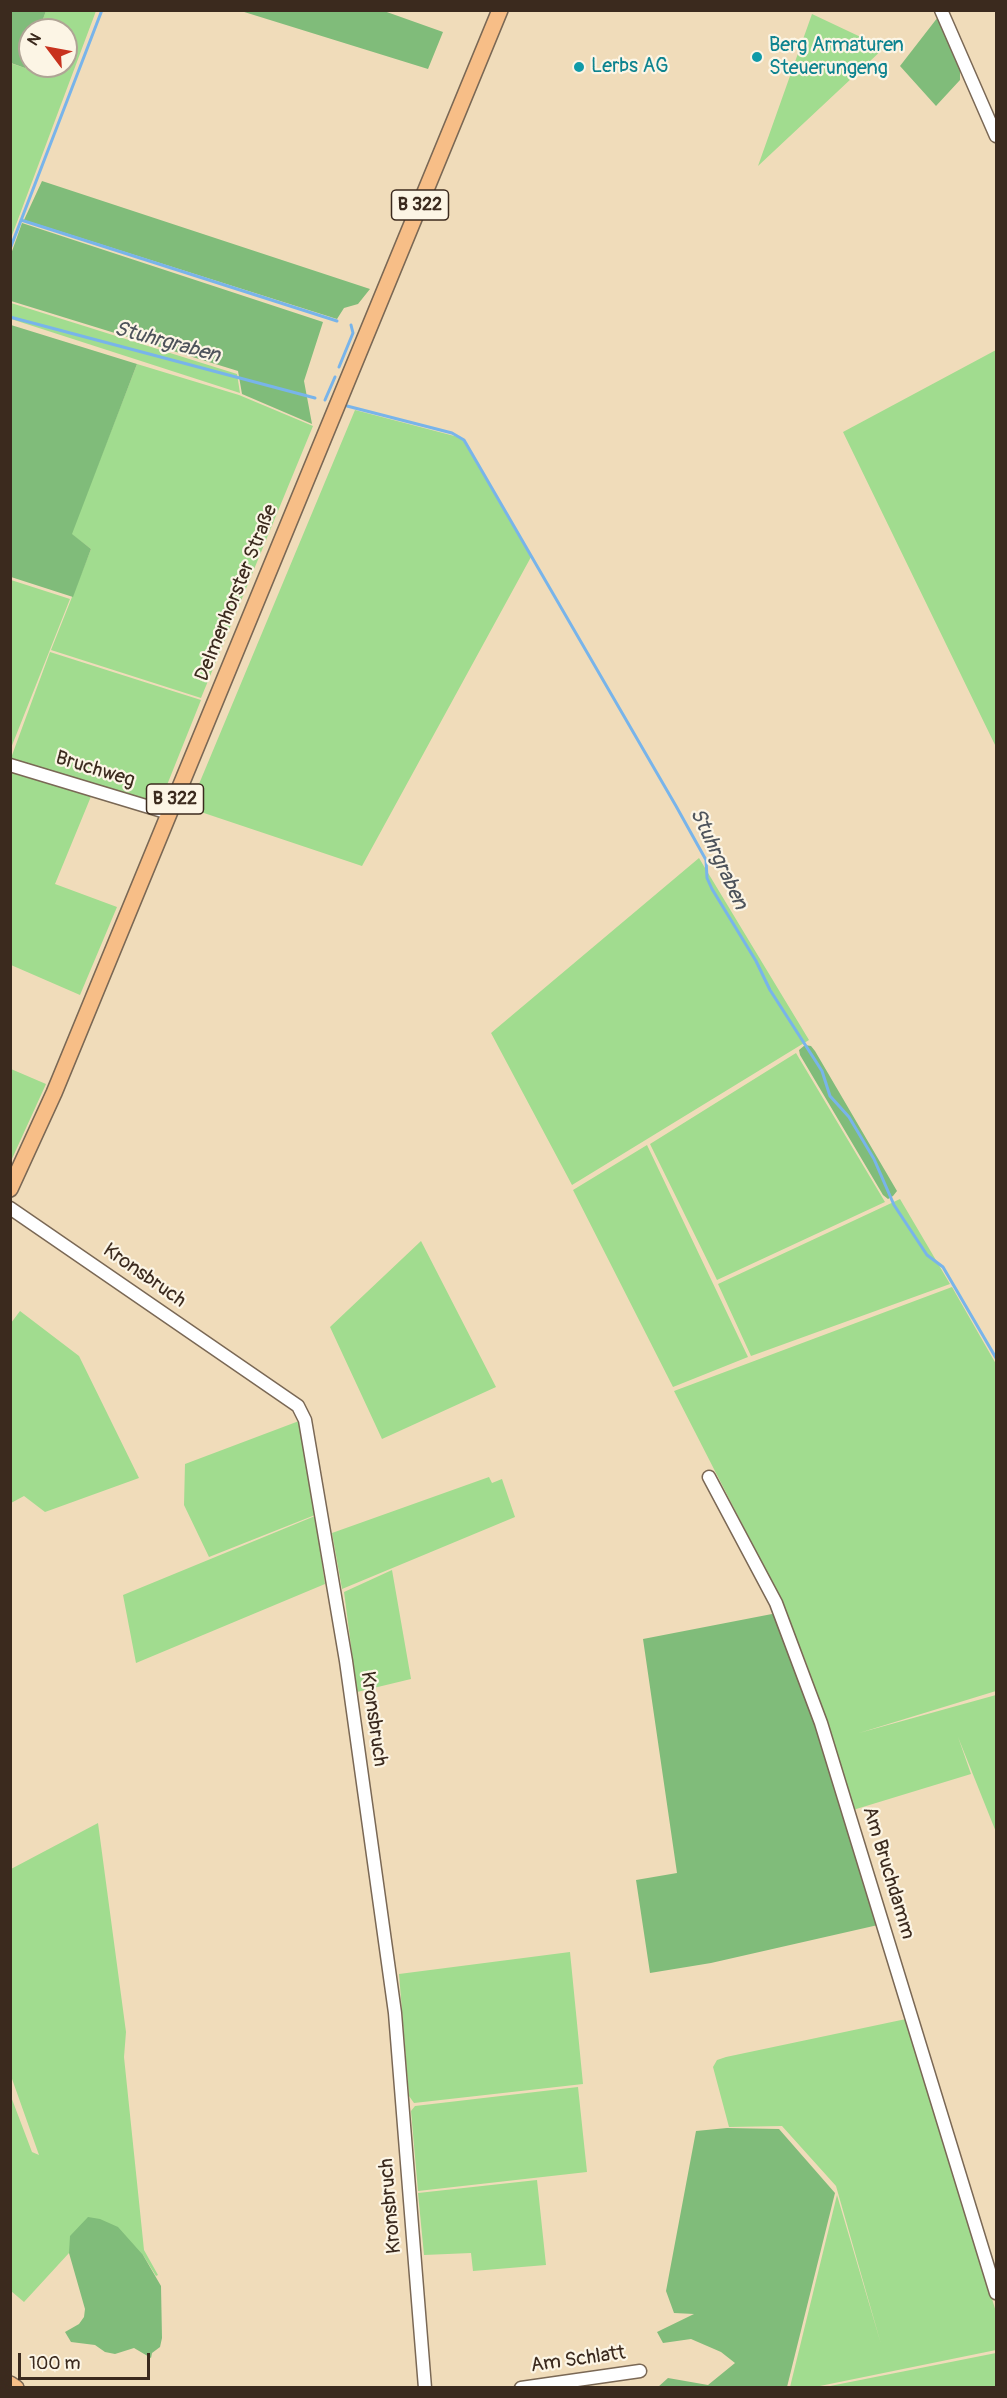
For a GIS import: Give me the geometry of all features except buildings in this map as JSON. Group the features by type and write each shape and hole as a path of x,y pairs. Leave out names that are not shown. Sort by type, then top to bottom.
{"main road":[{"name":"Delmenhorster Straße","path":"10,1189 28,1156 500,10"},
{"path":"10,2384 16,2388"}],"street":[{"path":"941,10 996,136"},
{"name":"Bruchweg","path":"10,765 169,813"},
{"name":"Kronsbruch","path":"10,1208 298,1406 305,1420 346,1661 395,2013 425,2388"},
{"name":"Am Bruchdamm","path":"709,1477 776,1603 821,1723 996,2293"},
{"name":"Am Schlatt","path":"521,2388 640,2371"}],"green space":[{"path":"11,10 46,11 43,18 18,18 18,66 11,63"},
{"path":"46,11 96,11 78,59 78,18 43,18"},
{"path":"241,11 384,11 443,32 428,69"},
{"path":"812,14 884,48 758,166"},
{"path":"938,17 960,61 960,80 936,106 900,66"},
{"path":"10,63 18,66 18,78 71,78 11,238"},
{"path":"42,181 370,289 358,304 344,308 337,319 24,220"},
{"path":"22,223 323,322 304,381 312,424 242,394 238,371 11,301 11,254"},
{"path":"11,303 237,374 240,393 11,319"},
{"path":"11,325 137,364 72,534 91,549 73,597 11,577"},
{"path":"996,350 996,747 843,432"},
{"path":"137,364 239,395 313,426 201,698 51,650 91,549 71,534"},
{"path":"355,410 462,438 531,557 362,866 189,808"},
{"path":"10,580 70,599 11,748"},
{"path":"50,652 201,700 159,805 11,758"},
{"path":"11,769 92,794 55,884 117,907 80,995 11,965"},
{"path":"699,858 809,1040 572,1185 491,1033"},
{"path":"805,1045 811,1046 815,1051 897,1191 888,1199 883,1195 800,1055 799,1050"},
{"path":"796,1053 885,1202 717,1280 650,1144"},
{"path":"11,1069 46,1084 11,1161"},
{"path":"647,1145 748,1357 673,1387 573,1190"},
{"path":"900,1199 950,1284 751,1356 718,1284"},
{"path":"421,1241 496,1387 382,1439 330,1327"},
{"path":"952,1287 996,1364 996,1691 859,1733 996,1695 996,1832 958,1737 971,1774 853,1810 806,1662 781,1600 674,1391"},
{"path":"20,1311 79,1356 139,1478 45,1512 24,1496 11,1503 11,1323"},
{"path":"299,1421 315,1515 209,1557 184,1505 185,1464"},
{"path":"489,1477 492,1483 502,1479 515,1517 342,1589 332,1533"},
{"path":"315,1516 325,1584 136,1663 123,1595"},
{"path":"392,1570 411,1679 357,1692 344,1592"},
{"path":"772,1614 778,1618 825,1745 878,1925 711,1963 650,1973 636,1880 677,1873 643,1639"},
{"path":"98,1823 126,2032 124,2057 144,2250 158,2275 156,2276 143,2255 72,2243 69,2253 24,2302 11,2291 10,2094 32,2152 39,2155 11,2076 11,1869"},
{"path":"570,1952 583,2084 414,2103 409,2096 399,1974"},
{"path":"906,2019 996,2312 996,2350 815,2387 790,2387 837,2195 881,2344 836,2186 782,2126 729,2127 713,2067 717,2060 726,2057"},
{"path":"578,2087 587,2172 418,2191 411,2111 415,2106"},
{"path":"727,2128 779,2129 835,2193 787,2387 658,2387 668,2378 708,2385 735,2363 721,2352 691,2339 663,2343 657,2332 694,2314 674,2313 666,2291 696,2131"},
{"path":"537,2180 546,2265 473,2271 471,2253 424,2255 418,2193"},
{"path":"88,2217 100,2219 118,2227 143,2255 161,2286 162,2338 160,2347 152,2353 151,2358 134,2348 115,2354 105,2352 95,2345 71,2342 65,2332 79,2324 84,2317 85,2309 69,2253 70,2236"},
{"path":"996,2353 996,2387 825,2387"}],"waterway":[{"name":"Stuhrgraben","path":"10,249 102,10"},
{"path":"21,220 337,321"},
{"name":"Stuhrgraben","path":"10,317 315,398"},
{"path":"339,367 353,333 351,325"},
{"path":"325,400 335,377"},
{"name":"Stuhrgraben","path":"347,406 452,433 464,440 676,806 706,860 707,878 712,889 756,961 770,990 822,1071 830,1096 849,1117 874,1159 894,1205 927,1255 943,1267 996,1358"}],"place":[{"name":"Berg Armaturen Steuerungeng","path":"757,57"},
{"name":"Lerbs AG","path":"579,67"}]}
